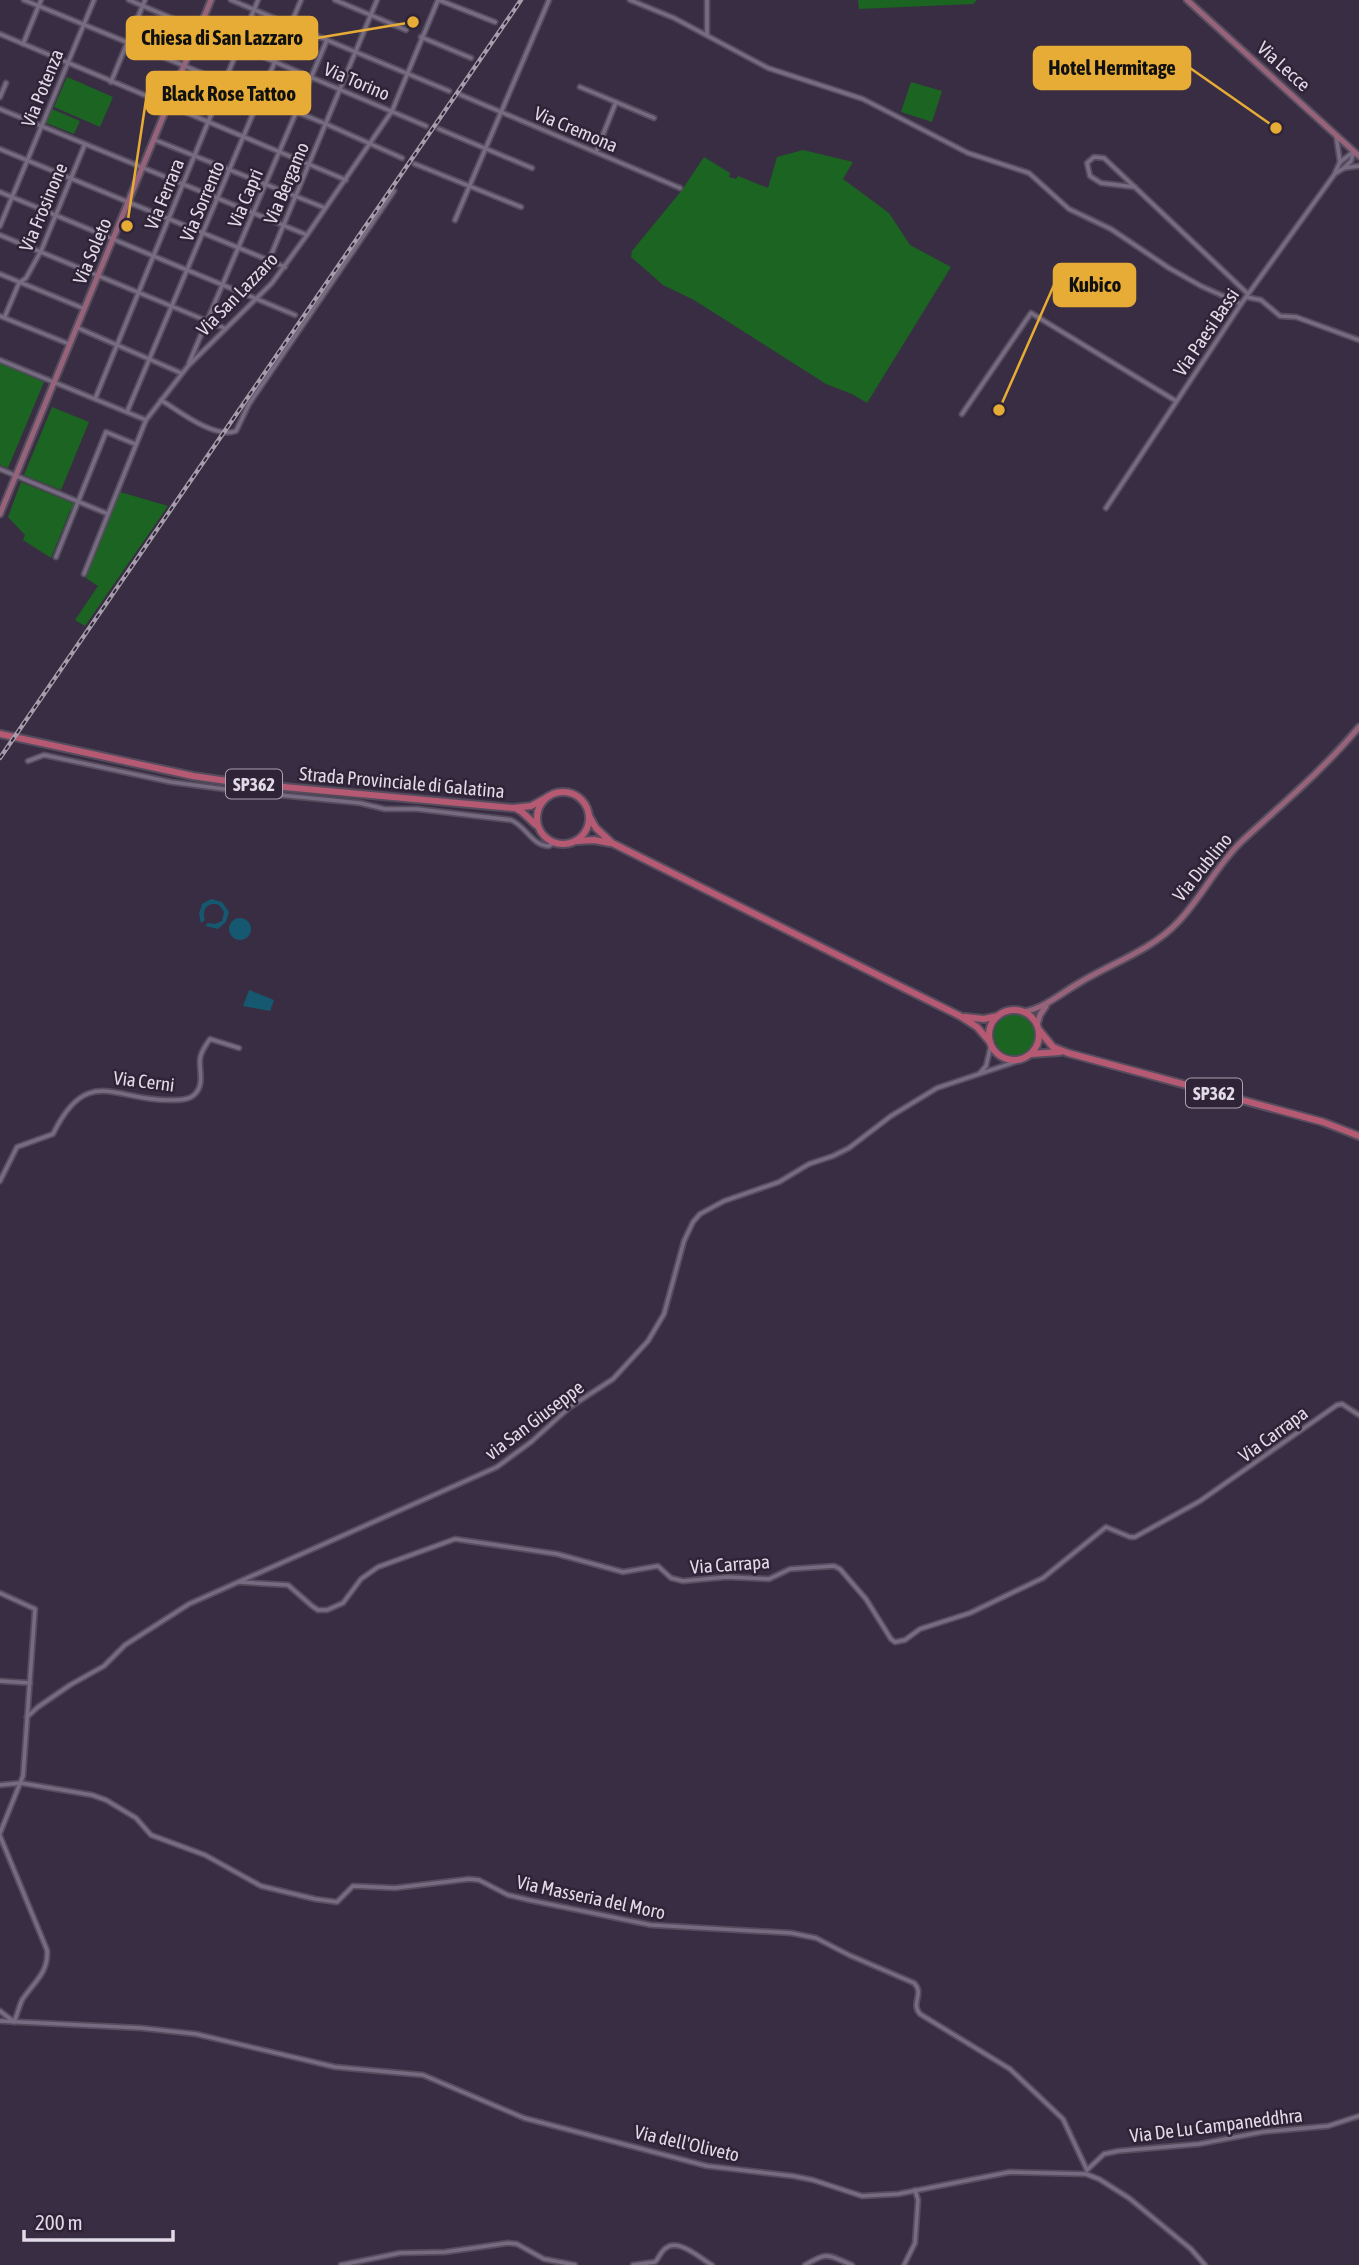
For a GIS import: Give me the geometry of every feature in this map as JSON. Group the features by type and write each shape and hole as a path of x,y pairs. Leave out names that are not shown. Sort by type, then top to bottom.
{"main road":[{"name":"Strada Provinciale di Galatina","path":"0,734 193,776 241,783 513,808 530,806 549,796 566,792 581,800 596,828 612,843 960,1016 977,1027 1000,1056 1021,1060"},
{"path":"538,827 538,810 549,796"},
{"name":"Strada Provinciale di Galatina","path":"513,808 522,811 543,835 554,842 566,844 594,840 612,843"},
{"path":"575,841 587,828 589,816"},
{"name":"Strada Provinciale di Galatina","path":"960,1016 984,1018 1014,1010 1023,1012"},
{"name":"SP362","path":"1023,1012 1053,1047 1068,1053 1323,1122 1359,1136"},
{"path":"990,1044 990,1028 998,1016"},
{"path":"1031,1054 1038,1043 1038,1027"},
{"name":"SP362","path":"1021,1060 1031,1054 1068,1053"}],"street":[{"path":"24,0 402,158"},
{"path":"23,44 41,0"},
{"name":"Via Potenza","path":"0,226 94,0"},
{"name":"Via Torino","path":"130,0 426,126"},
{"path":"111,82 145,0"},
{"name":"Via Soleto","path":"0,514 144,169 211,0"},
{"path":"231,0 449,91"},
{"name":"Via Ferrara","path":"95,399 258,0"},
{"name":"Via Sorrento","path":"127,412 301,0"},
{"path":"335,0 406,30"},
{"path":"438,0 495,22"},
{"name":"Via San Lazzaro","path":"84,574 146,420 181,373 257,298 285,267 307,236 392,111 438,0"},
{"path":"455,220 549,0"},
{"path":"630,0 674,18 759,64 863,99 968,153 1029,173 1069,209 1111,229 1201,286 1241,304"},
{"path":"707,0 707,35"},
{"name":"Via Lecce","path":"1187,0 1357,154"},
{"name":"Via Bergamo","path":"269,260 377,1"},
{"path":"0,34 311,163 345,180"},
{"path":"421,37 471,58"},
{"name":"Via Capri","path":"188,366 327,40"},
{"path":"0,97 6,83"},
{"path":"580,87 653,118"},
{"name":"Via Cremona","path":"461,95 680,188"},
{"path":"596,153 616,102"},
{"path":"0,108 307,236"},
{"path":"439,129 532,168"},
{"path":"1335,135 1340,162"},
{"path":"155,141 325,208"},
{"name":"Via Frosinone","path":"3,316 19,283 26,278 41,251 85,144"},
{"path":"0,149 285,267"},
{"name":"Via Paesi Bassi","path":"1106,508 1247,295 1340,162 1357,154"},
{"name":"Via Paesi Bassi","path":"1334,174 1357,154"},
{"path":"1135,187 1101,183 1090,176 1087,163 1094,157 1104,158 1135,187 1247,295 1261,300 1280,316 1296,317 1359,340"},
{"path":"415,164 521,207"},
{"name":"Via Paesi Bassi","path":"1344,168 1359,166"},
{"path":"161,400 197,423 223,432 236,431 249,404 394,191"},
{"path":"0,192 295,315"},
{"path":"0,235 224,328"},
{"path":"0,274 85,309"},
{"path":"962,414 1031,313 1176,401"},
{"path":"3,316 71,344"},
{"path":"78,328 181,373"},
{"path":"0,360 146,420"},
{"path":"56,557 106,432 136,445"},
{"path":"0,469 108,514"},
{"name":"Via Dublino","path":"1023,1012 1041,1007 1138,951 1171,928 1239,844 1303,788 1359,727"},
{"path":"28,761 44,755 171,782 360,803 385,809 430,810 511,820 544,846 550,846 554,842"},
{"path":"239,791 241,783"},
{"path":"1038,1027 1040,1015 1050,1001"},
{"name":"Via Cerni","path":"0,1181 17,1147 53,1134 68,1108 90,1093 106,1089 164,1100 190,1098 198,1090 202,1072 200,1061 209,1039 239,1048"},
{"path":"978,1074 986,1066 990,1044"},
{"name":"via San Giuseppe","path":"27,1717 70,1685 104,1666 134,1639 189,1604 497,1466 531,1442 570,1407 613,1379 648,1341 664,1314 684,1241 700,1214 724,1201 779,1182 809,1164 834,1156 937,1088 1021,1060"},
{"name":"Via Carrapa","path":"239,1582 288,1585 318,1610 327,1610 343,1603 361,1580 378,1567 455,1539 557,1554 623,1572 658,1566 671,1578 683,1581 727,1577 760,1579 790,1569 834,1566 840,1569 866,1599 895,1642 905,1640 920,1629 970,1612 1043,1578 1106,1527 1130,1537 1135,1536 1200,1501 1337,1405 1342,1404 1359,1415"},
{"path":"0,1592 35,1609 23,1776 0,1834 17,1882 47,1950 48,1961 42,1974 21,2002 14,2022 0,2011"},
{"path":"0,1681 30,1683"},
{"path":"0,1784 21,1783"},
{"name":"Via Masseria del Moro","path":"21,1783 92,1795 106,1800 136,1818 151,1835 205,1855 261,1886 315,1899 337,1902 354,1886 395,1888 469,1879 487,1883 508,1895 617,1920 666,1928 791,1933 816,1938 914,1983 919,1988 915,2004 920,2014 1010,2069 1063,2119 1087,2172"},
{"name":"Via dell'Oliveto","path":"0,2021 141,2028 196,2034 335,2067 423,2076 524,2118 707,2166 765,2171 813,2180 862,2196 876,2197 1010,2172 1087,2172 1129,2198 1191,2249 1205,2265"},
{"name":"Via De Lu Campaneddhra","path":"1087,2172 1104,2154 1118,2151 1199,2144 1262,2132 1328,2126 1359,2116"},
{"path":"904,2265 915,2243 918,2200 915,2190"},
{"path":"341,2265 400,2253 445,2252 508,2243 517,2244 544,2259 575,2265"},
{"path":"633,2265 655,2262 666,2248 671,2246 686,2249 712,2265"},
{"path":"805,2265 822,2255 852,2265"}],"green space":[{"path":"858,0 977,0 973,4 859,9"},
{"path":"67,77 113,97 100,127 54,107"},
{"path":"911,82 942,91 932,122 901,112"},
{"path":"52,109 80,121 74,134 46,123"},
{"path":"803,150 853,162 843,179 889,213 910,245 951,267 867,403 826,384 694,300 663,285 631,257 632,251 682,190 704,157 730,173 729,177 736,179 738,176 768,188 777,157"},
{"path":"0,363 44,382 8,468 0,465"},
{"path":"52,407 89,422 61,490 24,475"},
{"path":"21,482 75,504 51,558 23,540 25,535 8,517"},
{"path":"120,492 168,506 85,626 75,620 98,586 86,578"},
{"path":"1015,1014 1030,1020 1036,1035 1030,1050 1015,1056 1000,1050 994,1035 1000,1020"}],"water":[{"path":"211,899 222,902 229,912 226,922 218,929 205,926 222,921 224,912 219,905 206,907 205,920 201,923 199,914 202,904"},
{"path":"236,918 244,918 251,925 251,933 244,940 236,940 229,933 229,925"},
{"path":"249,990 274,1000 270,1011 243,1006"}],"railway":[{"path":"0,758 521,0"}],"place":[{"name":"Chiesa di San Lazzaro","path":"413,22"},
{"name":"Hotel Hermitage","path":"1276,128"},
{"name":"Black Rose Tattoo","path":"127,226"},
{"name":"Kubico","path":"999,410"}]}
